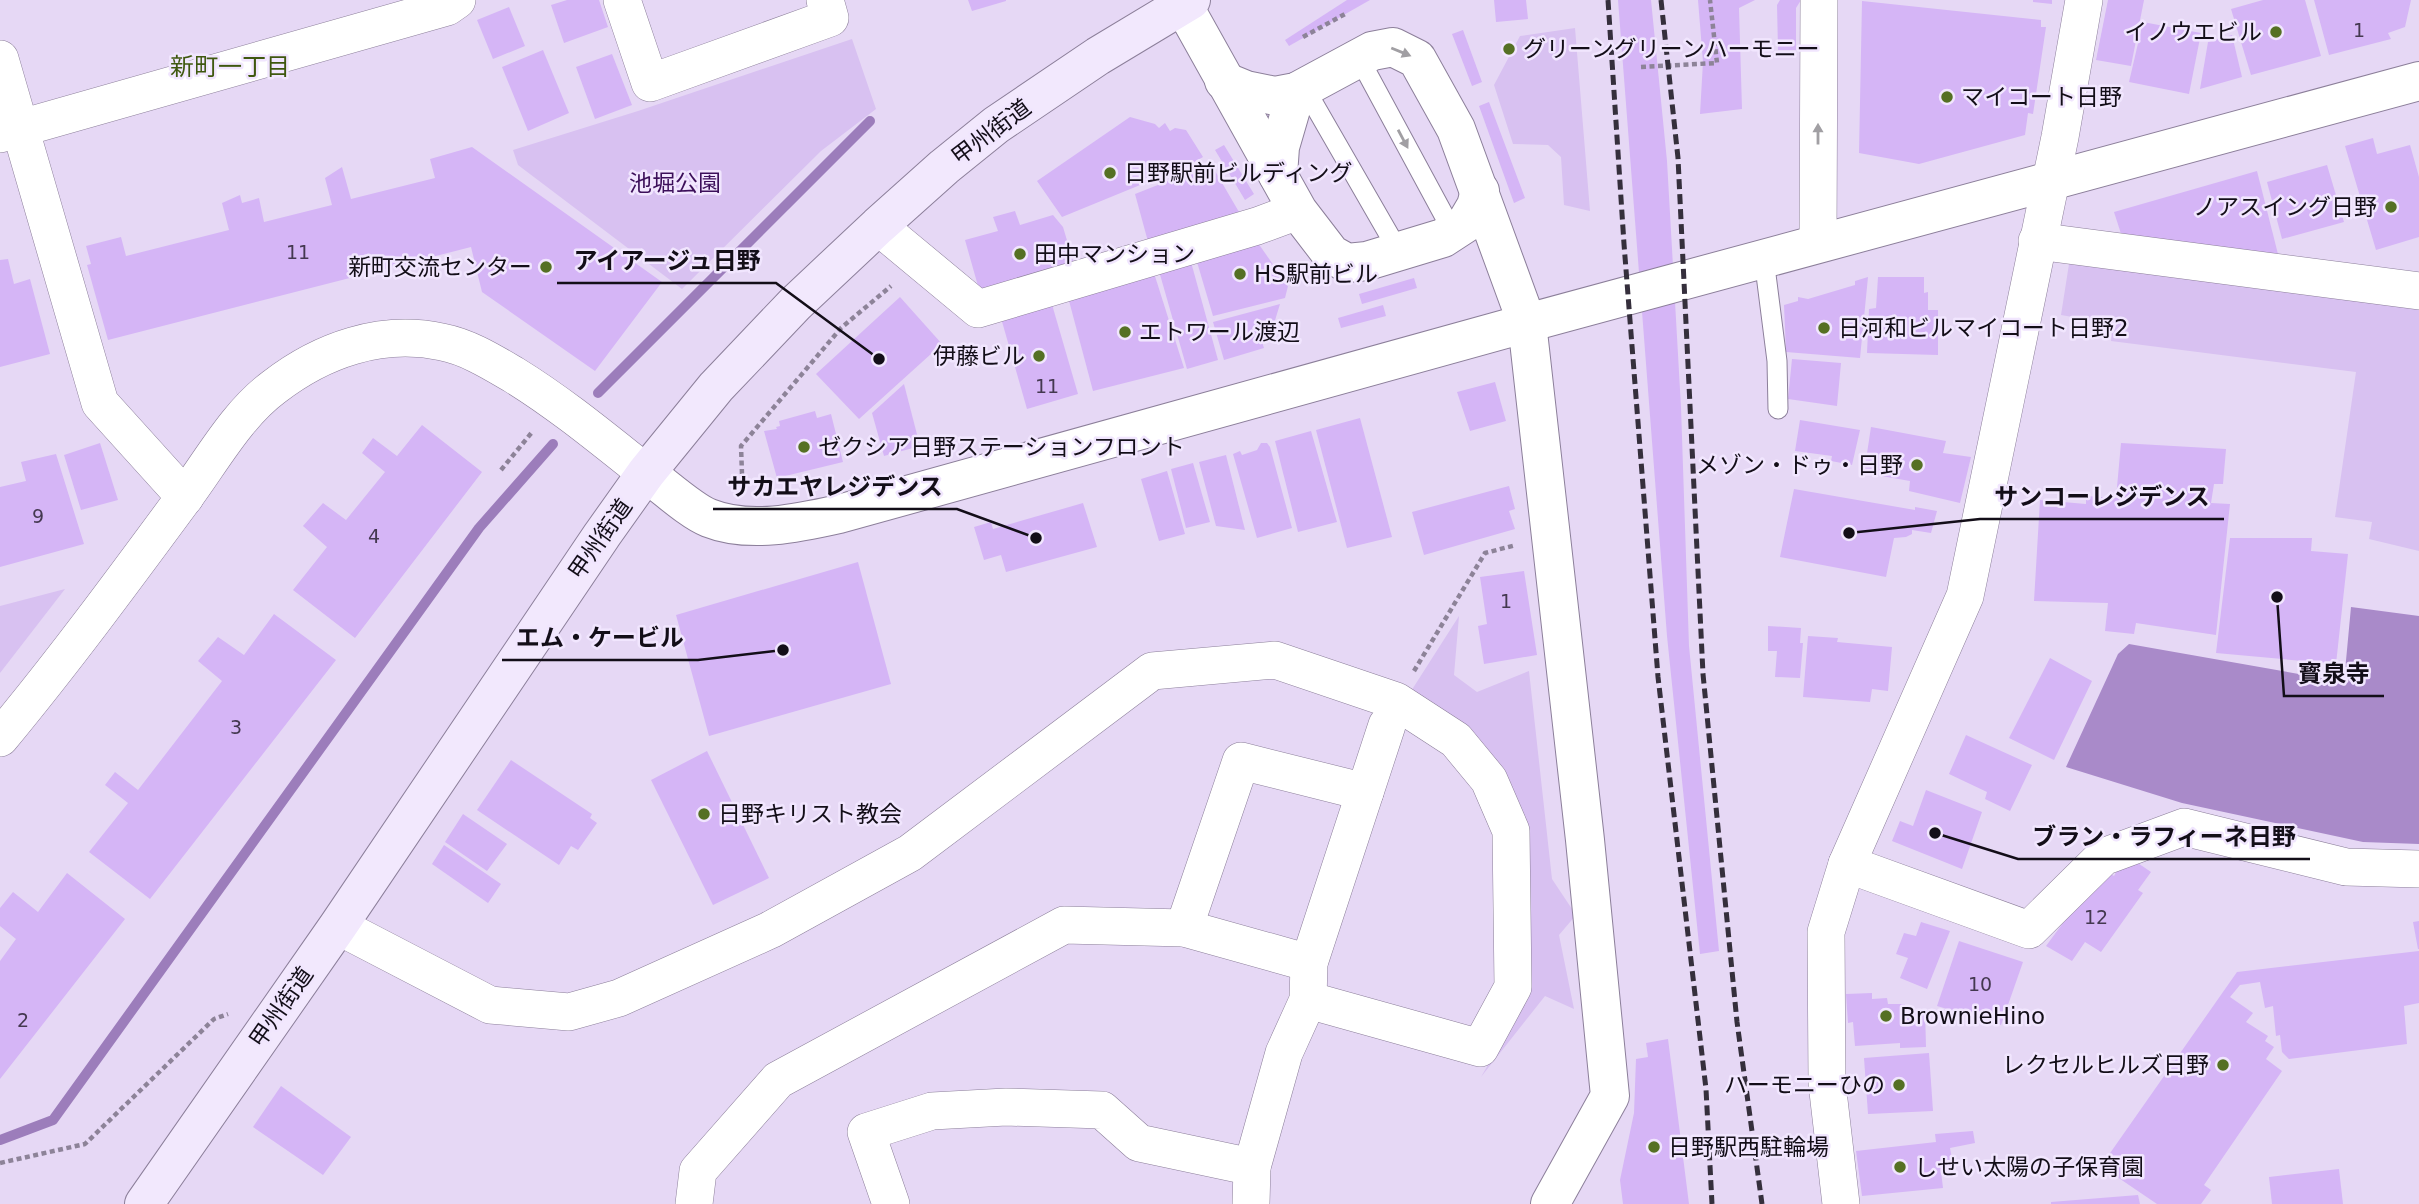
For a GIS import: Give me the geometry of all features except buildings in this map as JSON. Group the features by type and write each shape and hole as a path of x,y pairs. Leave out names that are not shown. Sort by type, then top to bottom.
{"main road":[{"name":"甲州街道","path":"144,1204 338,926 602,535 646,473 716,387 795,304 944,167 996,125 1098,56 1185,2"}],"street":[{"path":"10,131 447,7 457,0"},
{"path":"622,0 650,83 830,18 825,0"},
{"path":"1818,0 1818,244"},
{"path":"1840,1204 1827,1083 1826,932 1847,864 1965,596 2050,182 2084,0"},
{"path":"1185,2 1224,82 1298,211 1331,254 1347,263 1367,261 1448,235 1466,223 1476,206 1480,191"},
{"path":"1224,82 1275,96 1300,90 1371,51 1393,47 1417,59 1456,129 1527,323 1585,841 1610,1096 1559,1200"},
{"path":"0,60 10,131 100,403 185,497"},
{"path":"0,738 56,671 229,433 272,388 320,356 360,342 398,338 443,342 483,356 549,397 707,517 733,524 790,525 839,514 1527,323 2419,81"},
{"path":"1278,175 1280,147 1300,90"},
{"path":"878,226 978,309 1257,226 1298,211"},
{"path":"1448,235 1491,251 1506,264"},
{"path":"2038,241 2419,291"},
{"path":"338,926 490,1005 569,1012 619,998 770,930 910,853 1152,671 1275,660 1456,740 1489,780 1511,831 1513,987 1480,1048 1308,1000"},
{"path":"1251,1204 1252,1167 1284,1053 1308,1000 1309,963 1392,713"},
{"path":"1184,928 1241,761 1365,792"},
{"path":"1847,864 2029,930 2102,857 2184,827 2346,867 2419,869"},
{"path":"694,1204 698,1171 778,1080 1064,925 1184,928 1309,963"},
{"path":"891,1204 866,1132 932,1111 1006,1107 1101,1110 1139,1143 1252,1167"}],"lane":[{"path":"1359,58 1448,235"},
{"path":"1300,90 1399,252"},
{"path":"1764,259 1777,361 1778,409"}],"path":[{"path":"1641,66 1717,62 1710,0"},
{"path":"1303,37 1345,14"},
{"path":"742,474 741,446 841,328 920,261"},
{"path":"501,470 538,425"},
{"path":"1392,713 1485,553 1550,537"},
{"path":"0,1163 85,1144 214,1018 228,1014"}],"green space":[{"path":"1575,28 1590,211 1564,205 1561,157 1548,145 1513,144 1494,85 1520,36"},
{"name":"池堀公園","path":"852,39 876,109 821,151 682,289 518,165 513,150"},
{"path":"2084,254 2419,299 2419,551 2369,539 2372,522 2335,517 2356,372 2111,341 2113,324 2061,315 2069,264"},
{"path":"65,589 0,673 0,606"},
{"path":"1459,616 1454,675 1477,692 1529,671 1552,879 1576,915 1559,935 1574,1009 1545,996 1481,1077 1528,995 1518,838 1406,699"}],"shaded area":[{"path":"2351,607 2419,616 2419,844 2363,842 2182,803 2066,767 2118,654 2129,644 2344,682"}],"waterway":[{"path":"598,393 870,121"},
{"path":"0,1140 53,1120 479,528 553,444"}],"railway":[{"path":"1608,0 1658,677 1706,1089 1712,1204"},
{"path":"1661,0 1678,158 1703,674 1737,1022 1762,1204"}],"place":[{"name":"イノウエビル","path":"2276,32"},
{"name":"グリーングリーンハーモニー","path":"1509,49"},
{"name":"マイコート日野","path":"1947,97"},
{"name":"日野駅前ビルディング","path":"1110,173"},
{"name":"ノアスイング日野","path":"2391,207"},
{"name":"田中マンション","path":"1020,254"},
{"name":"新町交流センター","path":"546,267"},
{"name":"HS駅前ビル","path":"1240,274"},
{"name":"日河和ビルマイコート日野2","path":"1824,328"},
{"name":"エトワール渡辺","path":"1125,332"},
{"name":"伊藤ビル","path":"1039,356"},
{"name":"アイアージュ日野","path":"879,359"},
{"name":"ゼクシア日野ステーションフロント","path":"804,447"},
{"name":"メゾン・ドゥ・日野","path":"1917,465"},
{"name":"サンコーレジデンス","path":"1849,533"},
{"name":"サカエヤレジデンス","path":"1036,538"},
{"name":"寳泉寺","path":"2277,597"},
{"name":"エム・ケービル","path":"783,650"},
{"name":"日野キリスト教会","path":"704,814"},
{"name":"ブラン・ラフィーネ日野","path":"1935,833"},
{"name":"BrownieHino","path":"1886,1016"},
{"name":"レクセルヒルズ日野","path":"2223,1065"},
{"name":"ハーモニーひの","path":"1899,1085"},
{"name":"日野駅西駐輪場","path":"1654,1147"},
{"name":"しせい太陽の子保育園","path":"1900,1167"}],"district":[{"name":"新町一丁目","path":"230,67"}]}
